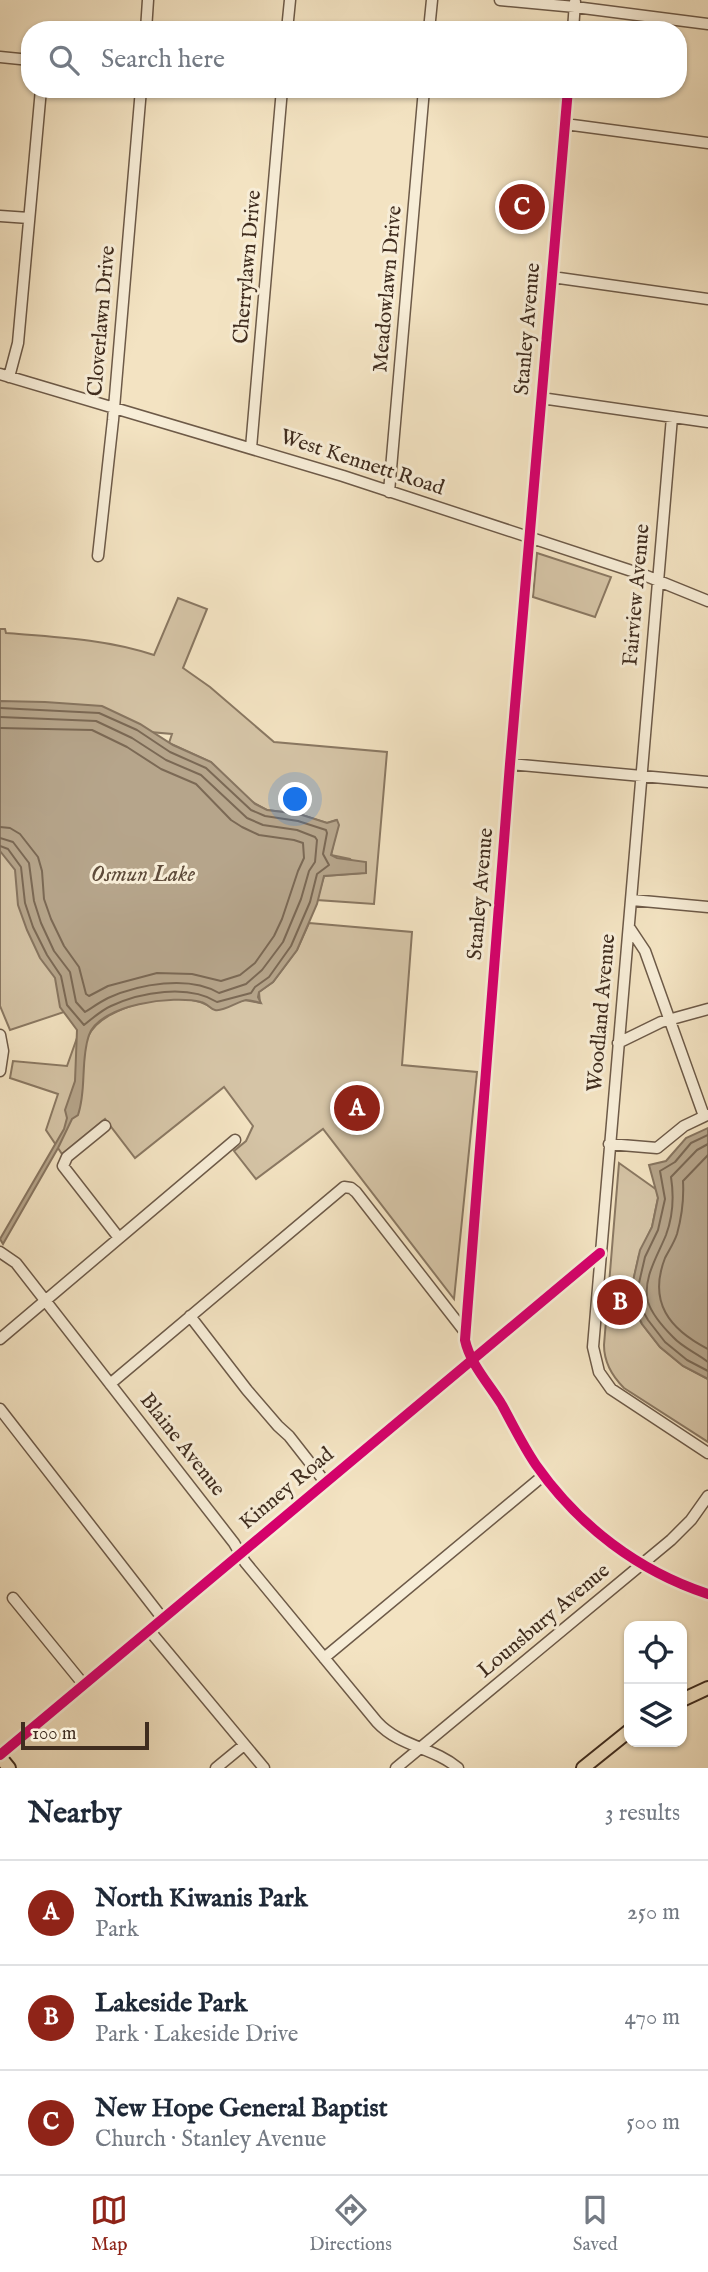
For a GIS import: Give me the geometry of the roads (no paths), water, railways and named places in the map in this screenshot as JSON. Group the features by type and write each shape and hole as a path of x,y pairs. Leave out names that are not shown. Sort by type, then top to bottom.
{"main road":[{"path":"687,1698 708,1688"},
{"path":"583,1768 624,1735"},
{"path":"0,1756 9,1768"}],"street":[{"path":"147,21 148,0"},
{"path":"289,21 290,0"},
{"path":"430,21 432,0"},
{"path":"500,0 575,3 708,24"},
{"path":"574,21 575,3"},
{"path":"0,57 21,59"},
{"path":"4,376 18,343 40,98"},
{"name":"Cloverlawn Drive","path":"98,556 114,408 140,98"},
{"name":"Cherrylawn Drive","path":"251,448 281,98"},
{"name":"Meadowlawn Drive","path":"390,492 423,98"},
{"name":"Stanley Avenue","path":"567,98 510,764 466,1346 544,1475 589,1525 642,1564 669,1579 708,1594"},
{"path":"565,124 708,143"},
{"path":"0,216 29,218"},
{"path":"552,277 708,299"},
{"name":"West Kennett Road","path":"4,376 251,448 390,492 657,579 708,601"},
{"path":"541,398 708,422"},
{"name":"Fairview Avenue","path":"641,776 672,417"},
{"path":"510,764 708,782"},
{"name":"Woodland Avenue","path":"641,776 593,1347 595,1362 602,1377 622,1398 708,1454"},
{"path":"632,900 708,907"},
{"path":"609,1144 657,1148 684,1126 706,1116 645,951 629,927"},
{"path":"618,1043 670,1019 708,1009"},
{"path":"0,1035 3,1051 0,1071"},
{"path":"105,1126 67,1157 63,1164 65,1171 119,1238"},
{"path":"0,1339 235,1140"},
{"path":"110,1384 340,1189 349,1187 356,1192 465,1332"},
{"name":"Blaine Avenue","path":"0,1252 14,1261 240,1554 381,1726 397,1739 443,1757 458,1768"},
{"name":"Kinney Road","path":"0,1756 600,1252"},
{"path":"190,1316 247,1391 289,1436 325,1482"},
{"path":"0,1409 163,1619"},
{"path":"324,1658 544,1475"},
{"name":"Lounsbury Avenue","path":"396,1768 682,1530 708,1496"},
{"path":"13,1598 84,1685"},
{"path":"149,1630 264,1768"},
{"path":"216,1768 244,1745"}],"water":[{"name":"Osmun Lake","path":"0,701 102,706 140,724 173,745 211,762 255,804 267,810 299,814 327,823 337,820 339,825 331,855 366,862 366,873 324,876 317,904 297,950 273,982 259,992 261,1003 246,1000 219,1010 189,1000 157,1001 122,1009 96,1024 86,1045 78,1115 72,1119 3,1244 0,1239 64,1129 67,1118 65,1110 75,1081 77,1030 60,1007 55,978 40,958 18,905 15,870 0,851"},
{"path":"708,1128 708,1379 683,1366 660,1347 642,1324 633,1306 633,1281 640,1250 652,1227 658,1198 649,1165 666,1161 686,1138"}],"place":[{"name":"New Hope General Baptist","path":"522,207"},
{"name":"North Kiwanis Park","path":"357,1108"},
{"name":"Lakeside Park","path":"620,1302"}]}
